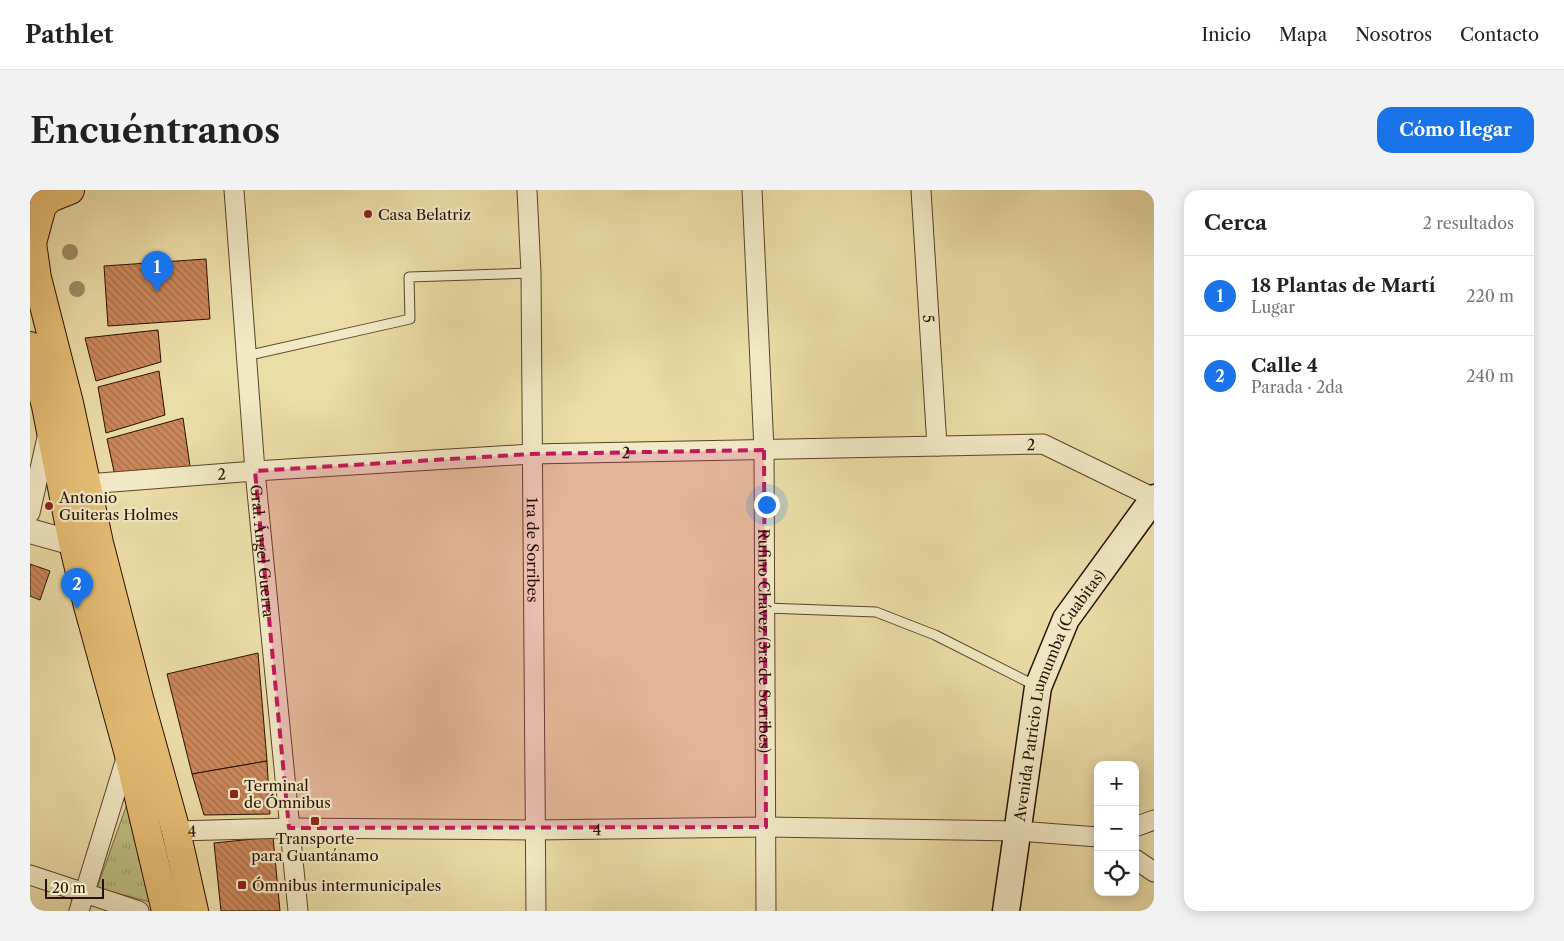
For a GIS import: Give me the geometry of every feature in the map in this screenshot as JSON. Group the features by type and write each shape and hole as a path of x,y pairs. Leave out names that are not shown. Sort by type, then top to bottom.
{"main road":[{"path":"70,190 50,198 42,206 32,243 33,268 69,403 99,543 131,669 176,831 194,911"},
{"path":"30,346 48,415 73,543 88,606 128,751 166,911"},
{"path":"30,381 48,415"},
{"name":"Avenida Patricio Lumumba (Cuabitas)","path":"1006,911 1038,687 1066,619 1154,498"}],"street":[{"name":"Gral. Ángel Guerra","path":"234,190 255,471 298,911"},
{"name":"1ra de Sorribes","path":"527,190 530,273 536,911"},
{"name":"Rufino Chávez (3ra de Sorribes)","path":"752,190 764,450 766,911"},
{"name":"5","path":"921,190 937,446"},
{"path":"30,513 48,415"},
{"name":"2","path":"87,484 255,471 531,454 1044,444 1154,498"},
{"path":"30,531 73,543"},
{"path":"82,902 128,751"},
{"path":"1139,826 1154,820"},
{"name":"4","path":"176,831 289,828 535,830 766,827 1018,831 1094,837"},
{"path":"1139,862 1154,872"},
{"path":"30,874 82,902 139,911"}],"lane":[{"path":"246,356 410,319 409,277 530,273"},
{"path":"766,608 876,612 936,635 1038,687"}],"highlighted area":[{"path":"764,450 766,827 289,828 255,471 531,454"}],"green space":[{"path":"127,804 154,903 97,888"}],"building":[{"path":"206,259 210,319 108,326 104,266"},
{"path":"158,330 161,362 96,381 85,338"},
{"path":"159,371 165,415 106,433 98,387"},
{"path":"183,418 191,473 115,476 107,439"},
{"path":"30,564 50,571 40,600 30,596"},
{"path":"258,653 267,761 192,774 167,674"},
{"path":"267,761 270,814 204,815 192,774"},
{"path":"273,837 280,911 221,911 214,843"}],"place":[{"name":"Casa Belatriz","path":"368,214"},
{"name":"18 Plantas de Martí","path":"157,292"},
{"name":"Antonio Guiteras Holmes","path":"49,506"},
{"name":"Calle 4","path":"77,609"},
{"name":"Terminal de Ómnibus","path":"234,794"},
{"name":"Transporte para Guantánamo","path":"315,821"},
{"name":"Ómnibus intermunicipales","path":"242,885"}]}
